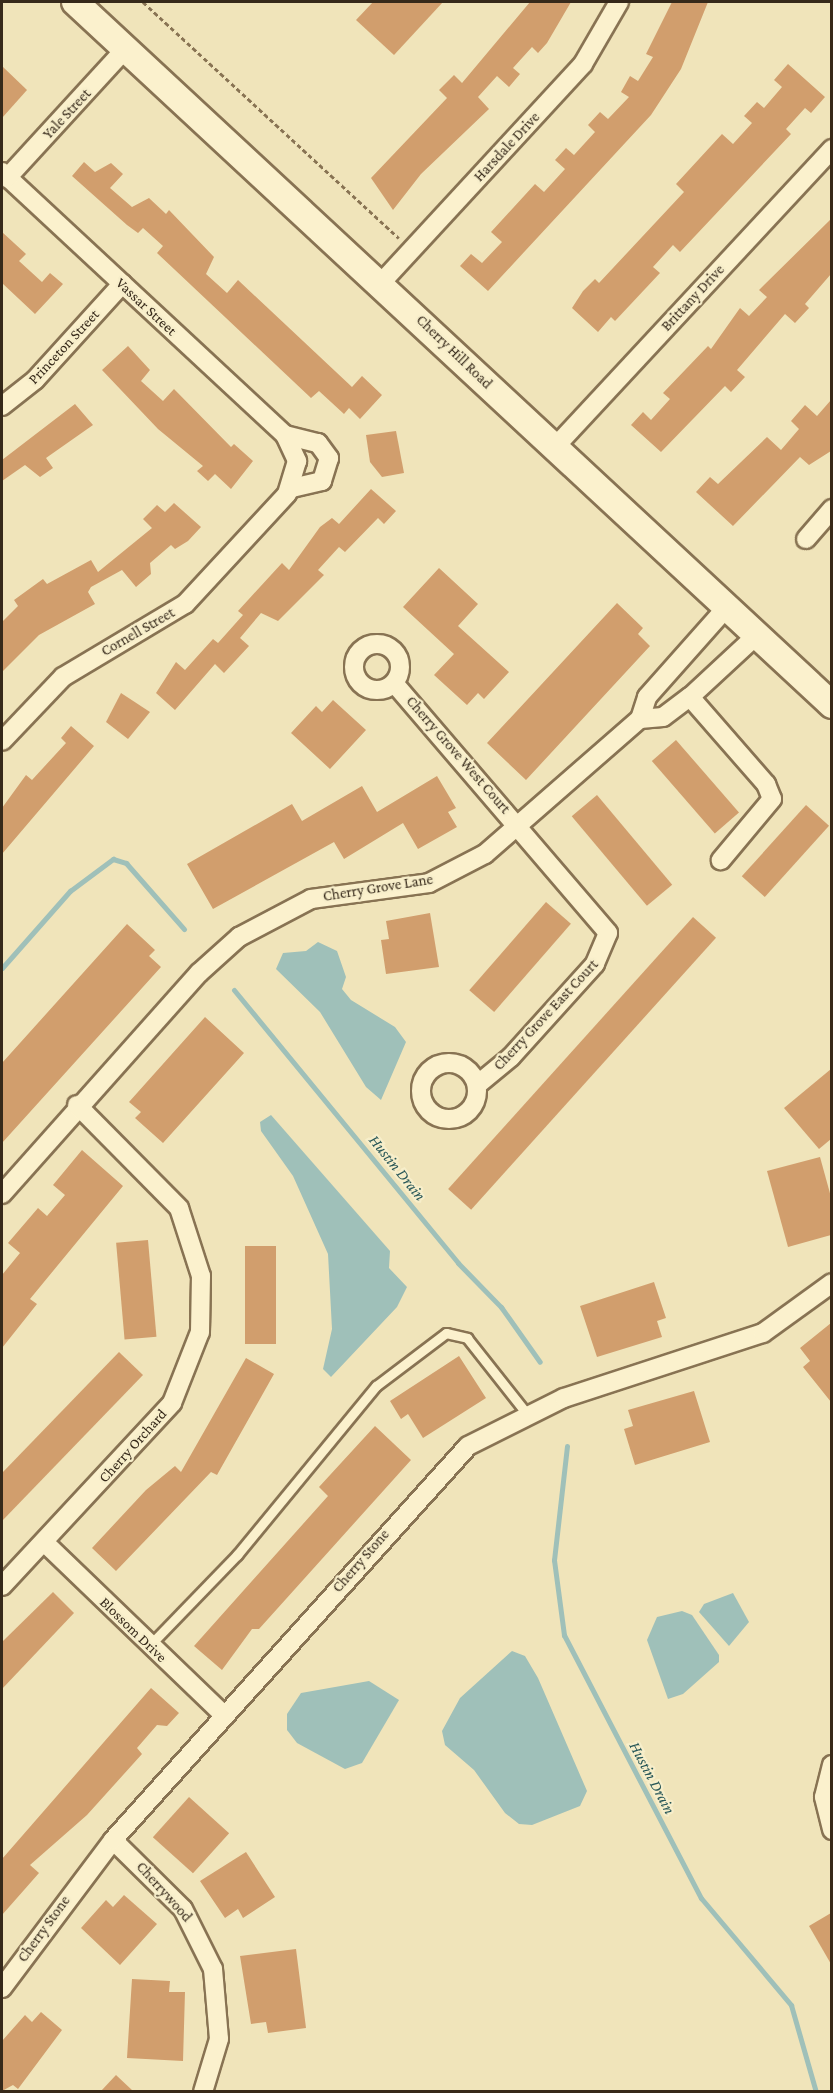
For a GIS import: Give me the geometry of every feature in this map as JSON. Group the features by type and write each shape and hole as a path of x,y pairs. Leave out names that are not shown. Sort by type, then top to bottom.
{"main road":[{"name":"Cherry Hill Road","path":"75,2 381,283 831,705"}],"street":[{"name":"Harsdale Drive","path":"381,283 583,64 619,2"},
{"name":"Yale Street","path":"4,175 125,49"},
{"name":"Brittany Drive","path":"555,447 831,149"},
{"name":"Vassar Street","path":"4,175 285,435 318,443 330,465 322,481 291,488"},
{"name":"Princeton Street","path":"2,406 36,380 122,284"},
{"name":"Vassar Street","path":"285,435 296,470"},
{"name":"Cornell Street","path":"2,741 63,677 185,604 291,488 296,470"},
{"path":"806,539 831,509"},
{"name":"Cherry Grove Lane","path":"2,1194 77,1105 206,966 268,917 311,899 429,883 465,868 521,828 640,718 647,697 727,607"},
{"path":"640,718 663,717 690,697 757,635"},
{"name":"Cherry Grove West Court","path":"394,683 521,828"},
{"path":"690,697 766,784 772,799 721,860"},
{"name":"Cherry Grove East Court","path":"477,1085 511,1057 580,981 608,941 606,924 521,828"},
{"name":"Cherry Orchard","path":"2,1586 172,1403 195,1353 203,1310 196,1251 179,1208 77,1105"},
{"name":"Cherry Stone","path":"2,1988 113,1840 468,1446 527,1414 763,1333 831,1283"},
{"name":"Blossom Drive","path":"44,1542 149,1646 225,1716"},
{"path":"831,1766 825,1797 831,1830"},
{"name":"Cherrywood","path":"113,1840 183,1909 213,1969 219,2039 203,2091"}],"lane":[{"path":"149,1646 237,1555 376,1386 446,1333 467,1338 527,1414"}],"path":[{"path":"143,2 402,241"}],"water":[{"path":"318,942 337,951 346,977 342,989 351,1000 395,1027 406,1042 381,1100 366,1087 320,1012 276,969 283,953 306,951"},
{"path":"271,1115 390,1251 389,1268 407,1287 397,1307 331,1377 323,1369 332,1329 328,1254 293,1176 261,1131 260,1122"},
{"path":"733,1593 749,1622 729,1646 699,1612 704,1604"},
{"path":"682,1611 692,1615 719,1655 719,1662 683,1694 668,1699 647,1640 657,1617"},
{"path":"512,1651 525,1656 538,1678 587,1791 580,1806 532,1825 519,1824 505,1813 474,1770 445,1745 442,1731 460,1698"},
{"path":"369,1681 399,1700 362,1763 345,1769 297,1743 287,1730 287,1714 301,1693"}],"building":[{"path":"373,2 443,2 394,55 356,20"},
{"path":"530,2 571,2 547,43 538,53 532,47 513,68 520,74 509,87 497,76 478,97 489,109 421,174 393,210 371,178 447,98 439,90 454,75 462,83"},
{"path":"672,2 708,2 681,69 651,115 488,291 460,266 471,254 482,263 502,242 491,232 535,184 544,192 565,169 555,160 566,148 574,155 595,132 588,125 600,112 608,119 629,97 621,92 630,76 638,81 653,57 646,54"},
{"path":"788,64 825,97 811,113 805,108 786,129 791,134 680,252 673,245 653,267 660,273 615,321 611,317 598,332 572,308 583,291 595,279 599,283 684,192 676,184 722,134 733,144 752,123 744,116 757,102 764,108 782,87 774,80"},
{"path":"2,66 27,90 2,118"},
{"path":"84,162 95,172 111,163 123,174 110,188 132,207 149,198 166,214 169,210 214,257 206,274 227,293 238,280 352,387 362,376 382,395 360,419 349,408 344,414 319,391 311,398 157,253 163,246 143,228 138,233 127,225 72,176"},
{"path":"831,219 831,274 805,304 809,308 795,323 785,314 737,370 745,377 731,392 725,386 661,452 631,425 643,412 651,420 670,399 663,393 708,346 711,349 740,308 749,316 767,297 759,290"},
{"path":"2,232 26,254 19,261 42,282 50,273 63,284 35,314 2,283"},
{"path":"128,346 150,370 141,381 163,401 174,389 231,447 234,444 253,461 231,489 215,474 208,481 197,471 203,466 158,429 102,370"},
{"path":"831,400 831,451 809,465 800,457 733,526 696,492 710,477 718,484 767,437 781,450 799,429 791,421 805,405 817,416"},
{"path":"75,404 93,425 46,458 53,468 40,477 25,465 2,481 2,460"},
{"path":"396,431 404,473 382,477 370,462 366,435"},
{"path":"371,489 396,511 384,524 378,518 345,552 339,547 318,570 324,575 278,621 261,613 240,638 249,646 224,673 215,664 175,710 156,693 176,662 185,670 213,639 218,643 243,615 238,611 282,563 289,570 320,527 332,518 339,524"},
{"path":"174,503 201,527 188,541 175,549 171,545 150,563 151,574 136,587 122,570 91,587 88,592 95,604 39,635 2,672 2,622 18,606 14,600 43,579 47,584 91,560 98,572 152,528 143,519 157,505 165,512"},
{"path":"439,568 478,604 458,626 509,672 484,699 478,693 467,705 434,675 454,654 403,607"},
{"path":"617,603 643,628 638,634 650,646 526,780 487,743"},
{"path":"121,693 150,712 128,739 106,722"},
{"path":"333,700 366,730 330,769 291,733 316,706 322,712"},
{"path":"71,726 94,746 2,854 2,808 26,775 32,780 66,743 61,738"},
{"path":"676,740 739,812 715,833 652,761"},
{"path":"437,776 456,808 448,812 457,827 418,849 403,823 344,859 334,842 213,909 187,864 292,804 302,821 362,786 377,812"},
{"path":"597,795 672,885 647,906 572,816"},
{"path":"806,805 829,826 765,897 742,876"},
{"path":"546,902 571,924 494,1012 469,990"},
{"path":"430,913 439,967 386,974 381,940 389,939 386,921"},
{"path":"693,917 716,938 471,1210 448,1189"},
{"path":"127,924 155,950 149,956 161,967 2,1143 2,1063"},
{"path":"205,1017 244,1053 163,1143 135,1118 141,1112 129,1102"},
{"path":"831,1069 831,1139 819,1149 784,1108"},
{"path":"82,1150 123,1186 30,1299 37,1304 2,1348 2,1275 20,1253 8,1243 38,1208 47,1216 65,1195 53,1185"},
{"path":"820,1157 831,1197 831,1235 788,1247 767,1171"},
{"path":"148,1240 156,1337 125,1339 116,1243"},
{"path":"245,1246 276,1246 276,1344 245,1344"},
{"path":"654,1282 666,1318 657,1321 662,1337 597,1357 580,1306"},
{"path":"831,1323 831,1402 803,1367 810,1361 800,1348"},
{"path":"119,1352 143,1375 2,1521 2,1473"},
{"path":"459,1356 486,1398 423,1438 408,1414 401,1419 390,1401"},
{"path":"246,1358 274,1374 217,1475 211,1472 116,1571 92,1548 146,1490 175,1466 181,1472"},
{"path":"694,1391 710,1442 635,1465 624,1429 633,1426 628,1410"},
{"path":"375,1426 411,1460 259,1629 252,1629 222,1670 194,1646 328,1496 319,1487"},
{"path":"53,1592 74,1613 2,1689 2,1642"},
{"path":"151,1688 179,1713 167,1726 157,1725 137,1748 142,1754 87,1815 30,1865 39,1873 2,1915 2,1859"},
{"path":"189,1797 229,1833 193,1873 153,1837"},
{"path":"246,1852 275,1897 243,1918 238,1909 225,1918 200,1881"},
{"path":"124,1895 157,1924 120,1965 81,1928 106,1900 113,1907"},
{"path":"831,1913 831,1964 809,1926"},
{"path":"296,1949 306,2028 268,2033 266,2022 251,2024 240,1956"},
{"path":"132,1979 170,1981 169,1992 185,1992 183,2061 127,2058"},
{"path":"41,2012 62,2030 18,2089 13,2085 2,2091 2,2041 25,2015 32,2022"},
{"path":"116,2075 133,2091 101,2091"}],"waterway":[{"name":"Hustin Drain","path":"2,968 70,891 113,859 126,863 184,929"},
{"name":"Hustin Drain","path":"234,990 458,1263 501,1307 540,1362"},
{"name":"Hustin Drain","path":"567,1446 554,1560 564,1635 701,1898 791,2005 816,2092"}]}
